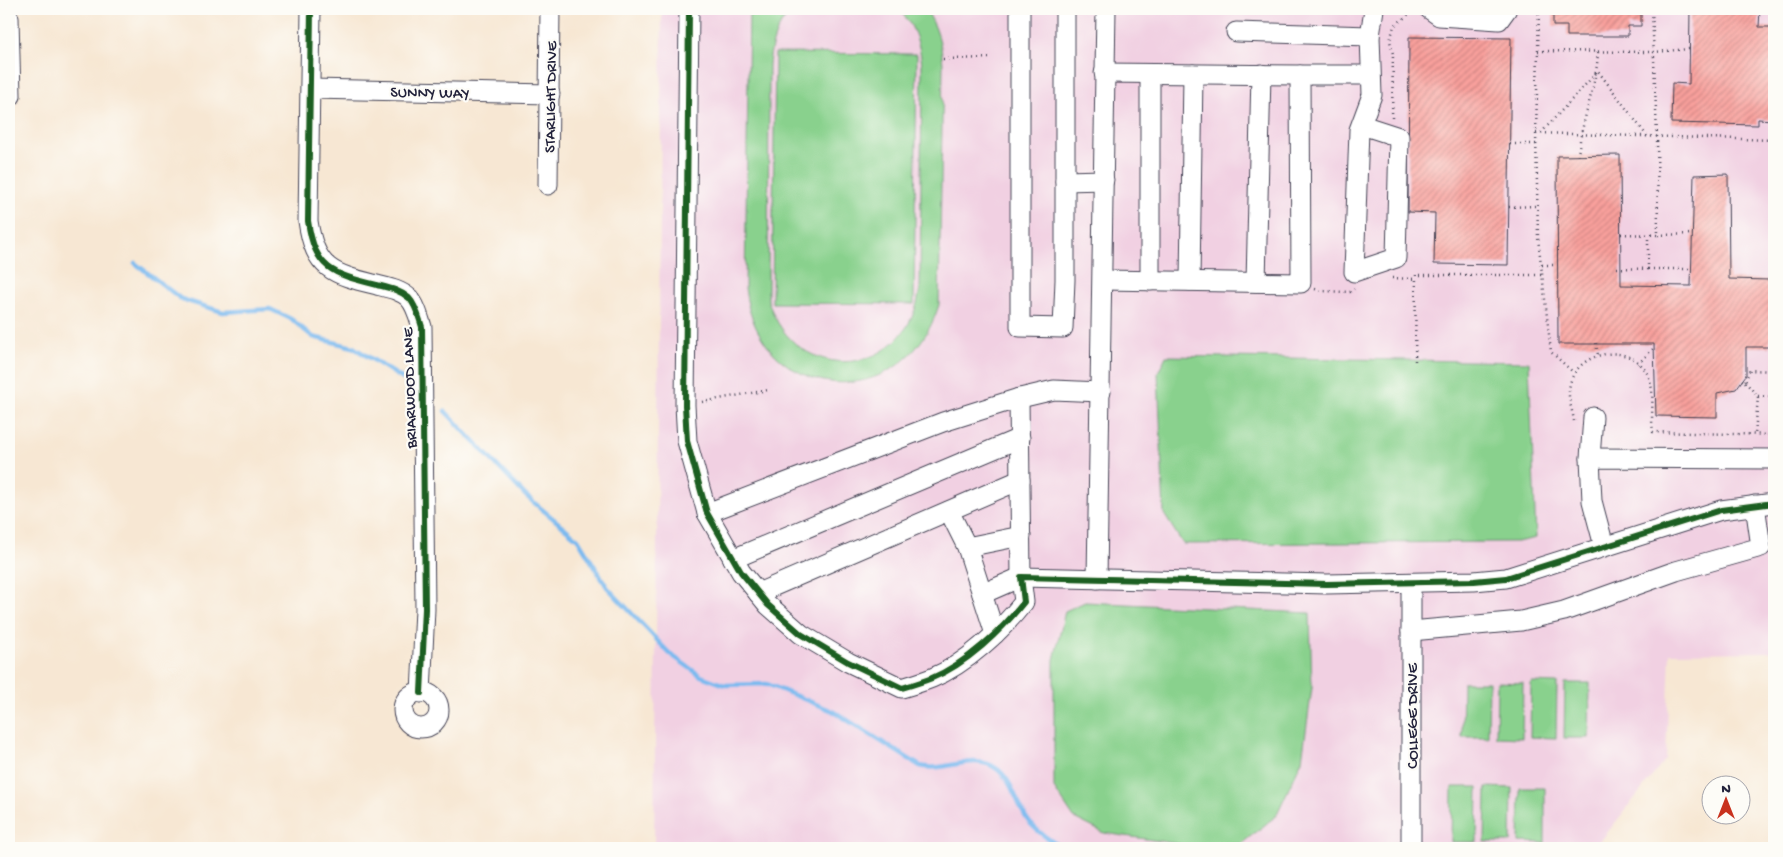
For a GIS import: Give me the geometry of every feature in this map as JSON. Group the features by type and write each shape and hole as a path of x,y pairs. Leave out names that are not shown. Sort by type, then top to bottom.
{"street":[{"name":"BRIARWOOD LANE","path":"311,9 308,221 311,238 319,259 340,276 395,289 410,300 422,327 425,609 421,693"},
{"name":"STARLIGHT DRIVE","path":"548,185 550,9"},
{"path":"689,9 685,405 687,442 707,513 733,559 768,606 801,634 848,662 902,688 932,679 952,668 1003,629 1024,602 1021,577 1019,398"},
{"path":"1020,9 1020,327 1063,328 1065,280 1065,9"},
{"path":"1097,579 1106,9"},
{"path":"1362,124 1398,136 1396,258 1354,272 1359,130 1372,95 1370,36 1374,9"},
{"path":"1429,9 1439,16 1499,20 1507,9"},
{"path":"9,18 11,96"},
{"path":"1236,32 1370,36"},
{"path":"1104,73 1370,75"},
{"path":"1150,74 1150,281"},
{"path":"1190,281 1193,74"},
{"path":"1256,282 1261,74"},
{"path":"1103,280 1301,283 1300,75"},
{"name":"SUNNY WAY","path":"311,89 550,94"},
{"path":"1065,180 1104,180"},
{"path":"707,513 943,422 1019,398 1054,390 1101,392"},
{"path":"1593,417 1590,458 1592,501 1604,546"},
{"path":"733,559 1020,438"},
{"path":"1590,458 1774,459"},
{"path":"758,593 1020,480"},
{"path":"982,594 1021,577 1327,584 1411,583 1506,578 1721,510 1774,503"},
{"path":"1411,631 1521,621 1564,611 1676,571 1761,547 1755,505"},
{"path":"949,510 967,547 995,634"},
{"path":"967,547 1021,536"},
{"name":"COLLEGE DRIVE","path":"1411,583 1411,848"}],"path":[{"path":"1392,135 1392,54 1390,41 1394,26 1416,9"},
{"path":"1539,9 1536,144 1537,206 1543,276 1551,352 1574,373"},
{"path":"1652,9 1657,136 1658,234"},
{"path":"1773,9 1774,21"},
{"path":"1538,51 1654,52 1689,49"},
{"path":"1578,156 1580,134 1598,71 1598,51"},
{"path":"943,59 992,58"},
{"path":"1541,133 1598,71"},
{"path":"1598,71 1647,136"},
{"path":"1536,133 1773,140 1772,121"},
{"path":"1510,144 1536,144"},
{"path":"1509,207 1537,206"},
{"path":"1621,234 1693,234"},
{"path":"1648,234 1648,268"},
{"path":"1542,265 1558,265"},
{"path":"1618,268 1691,268"},
{"path":"1415,361 1416,275 1543,276"},
{"path":"1596,343 1598,355"},
{"path":"1638,364 1654,347"},
{"path":"1574,421 1569,391 1574,373 1592,356 1622,354 1638,364 1647,374 1652,390 1652,432 1774,435"},
{"path":"1774,371 1750,370 1744,381 1758,396 1774,396 1774,410"},
{"path":"685,405 768,390"},
{"path":"1755,435 1758,396"}],"shaded area":[{"path":"662,9 1774,9 1774,652 1670,653 1666,759 1595,848 654,848"}],"green space":[{"path":"749,9 794,9 779,27 771,49 769,65 768,300 782,329 802,348 825,359 850,361 875,355 896,340 912,318 920,287 922,66 920,50 912,27 897,9 925,9 933,22 938,36 943,65 939,305 921,341 896,366 866,380 834,382 803,374 776,355 756,327 745,288"},
{"path":"775,53 917,54 914,304 772,303"},
{"path":"1166,356 1529,362 1536,538 1517,542 1183,544 1164,514 1158,373"},
{"path":"1085,602 1310,613 1312,688 1302,760 1276,816 1241,844 1194,846 1104,833 1074,818 1054,788 1054,660 1065,611"},
{"path":"1463,682 1489,682 1488,737 1462,737"},
{"path":"1497,682 1523,683 1522,738 1496,737"},
{"path":"1531,682 1557,683 1556,738 1530,737"},
{"path":"1565,683 1590,683 1589,738 1564,738"},
{"path":"1452,787 1478,787 1477,842 1451,842"},
{"path":"1486,787 1512,788 1511,842 1485,842"},
{"path":"1520,788 1545,788 1545,843 1519,842"}],"building":[{"path":"1553,9 1641,9 1641,26 1628,26 1628,36 1567,36 1567,26 1553,26"},
{"path":"1690,9 1760,9 1759,27 1774,27 1774,120 1758,119 1758,125 1671,123 1672,83 1689,84"},
{"path":"1409,37 1511,38 1508,265 1434,264 1435,213 1408,212"},
{"path":"1620,155 1621,285 1691,286 1694,175 1728,174 1729,279 1770,280 1770,289 1774,289 1774,337 1770,337 1769,347 1746,347 1746,375 1736,389 1717,393 1717,417 1656,416 1654,344 1558,344 1557,156"}],"waterway":[{"path":"135,263 181,299 223,312 270,309 291,319 313,337 353,347 403,379"},
{"path":"445,411 526,496 578,539 607,587 670,654 701,676 725,685 767,684 833,711 920,766 937,767 971,762 988,764 1002,773 1007,780 1030,823 1062,848"}],"cycle path":[{"path":"311,9 308,221 311,237 321,260 338,273 406,295 414,304 422,327 425,609 421,693"},
{"path":"689,9 685,405 687,441 707,513 741,572 768,605 801,634 848,662 902,688 945,672 982,646 994,635 1024,602 1021,577 1327,584 1474,581 1506,578 1721,510 1774,503"}]}
